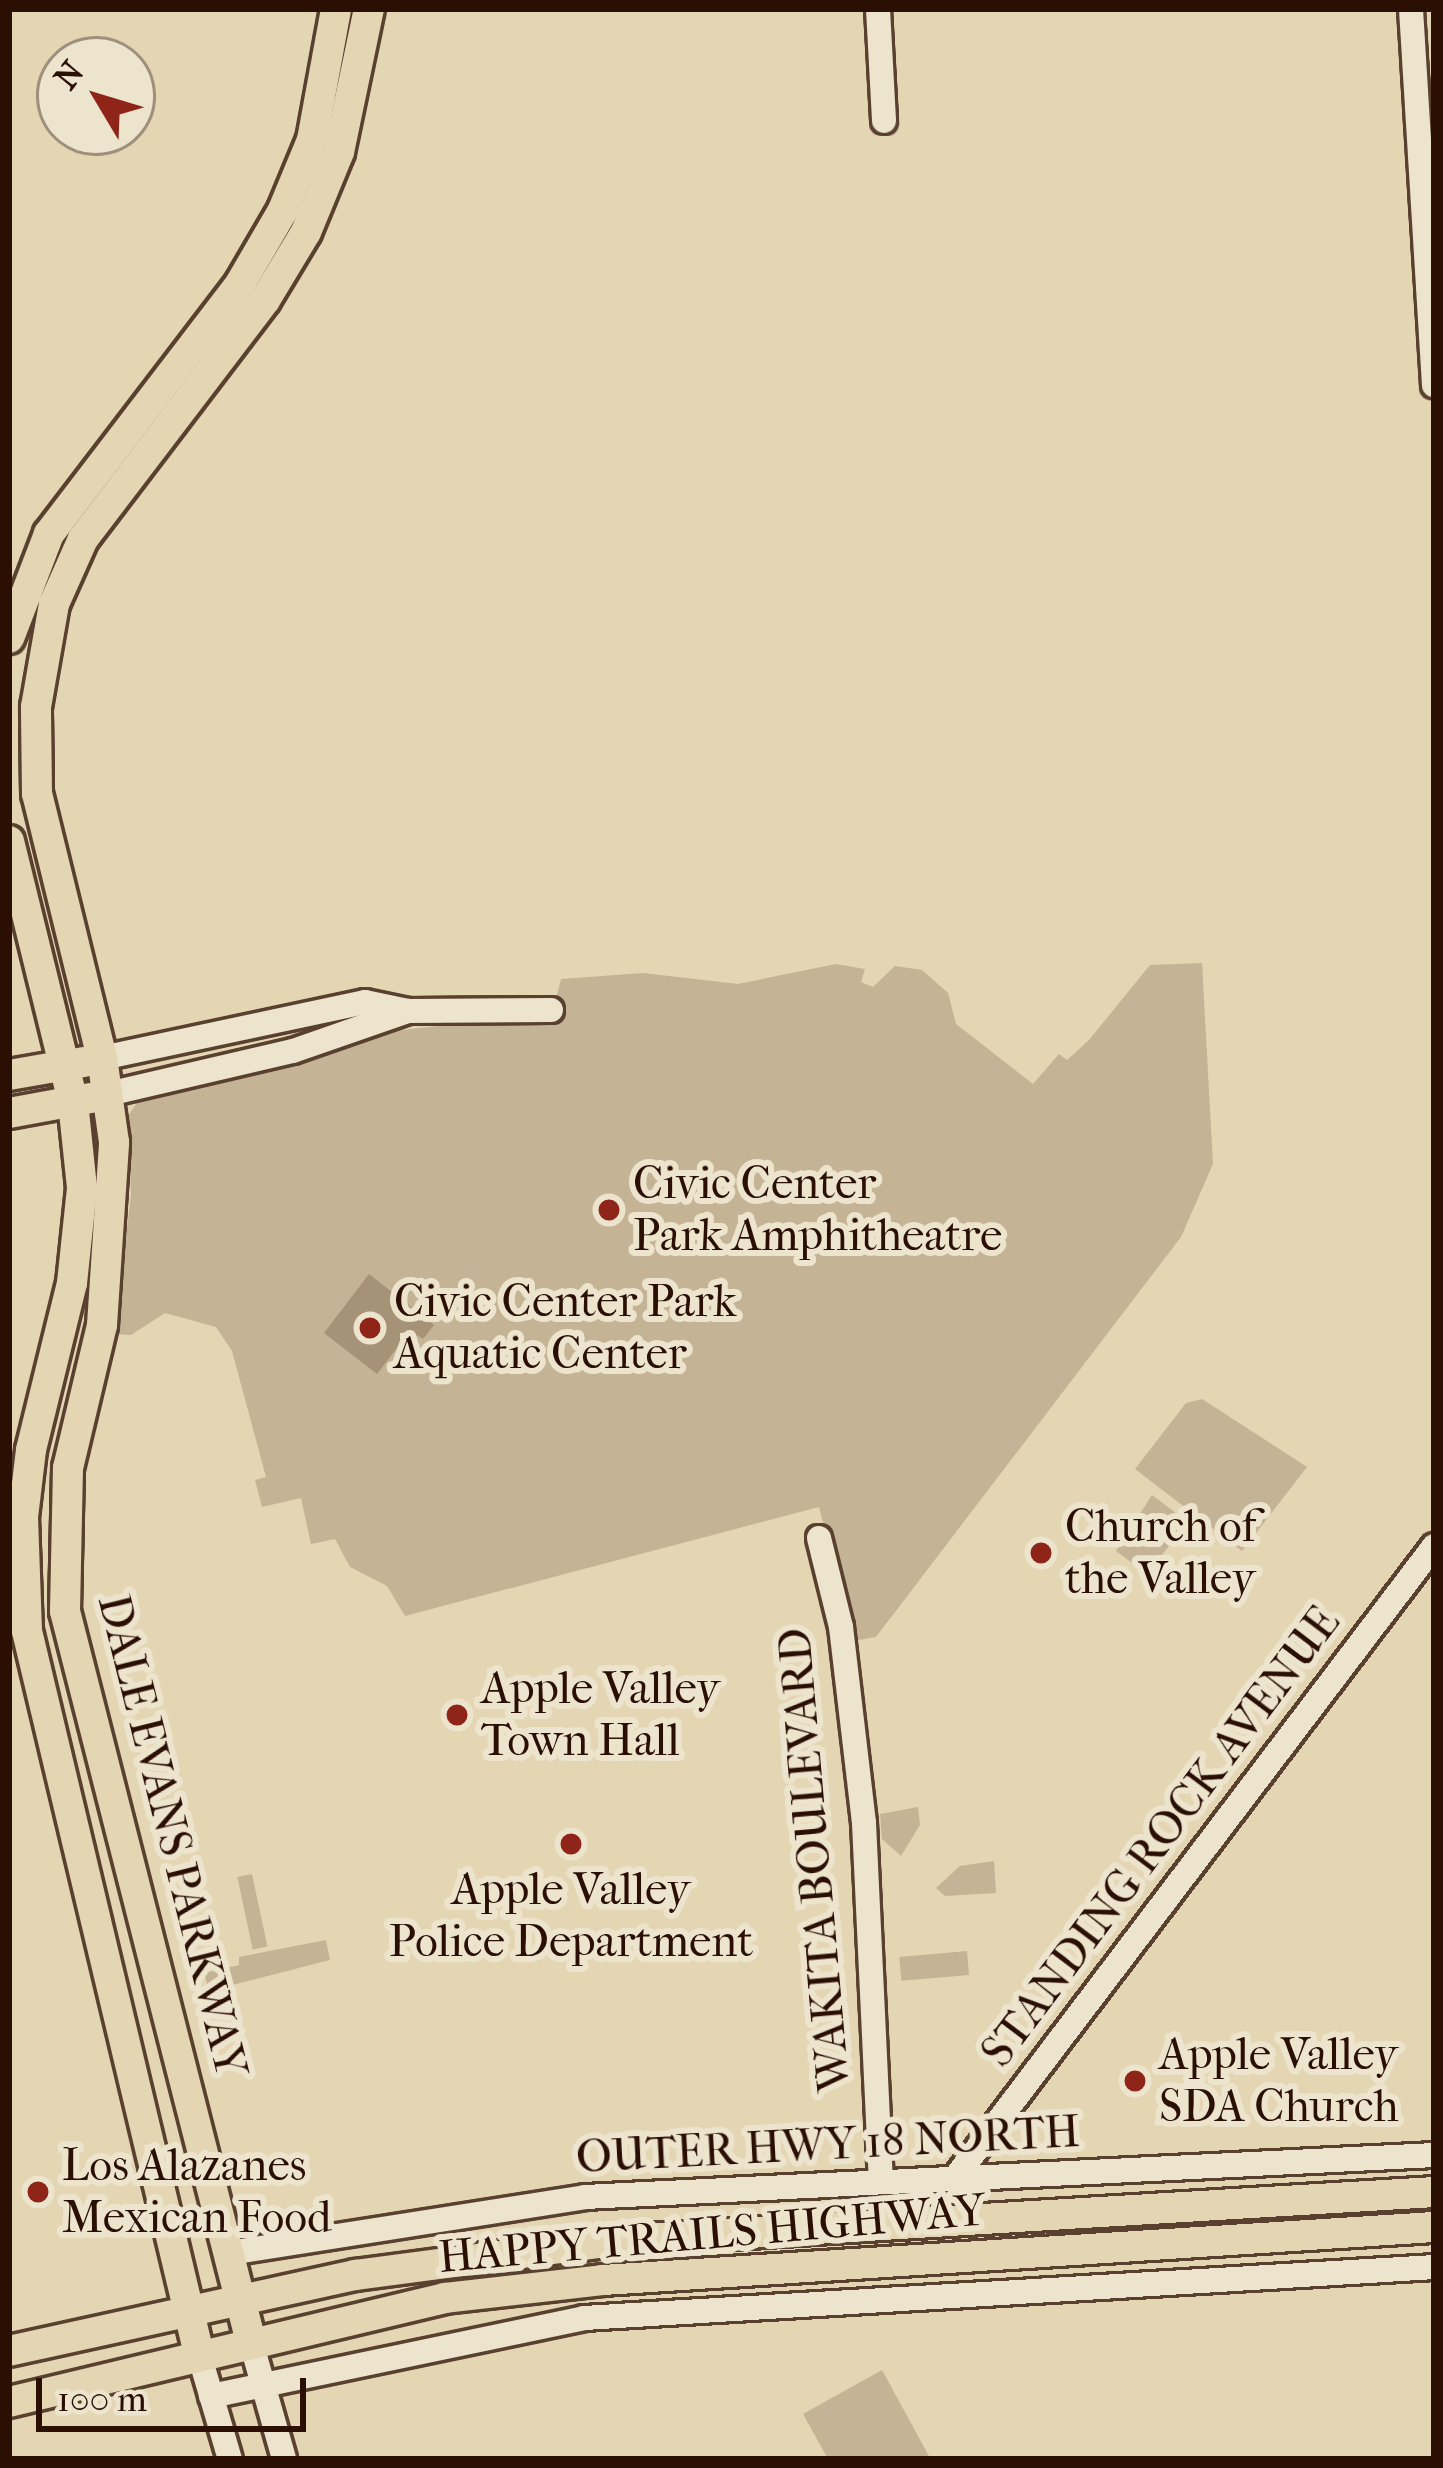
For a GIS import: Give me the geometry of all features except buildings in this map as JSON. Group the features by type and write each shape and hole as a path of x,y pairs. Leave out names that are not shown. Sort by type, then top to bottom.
{"main road":[{"path":"9,638 49,534 240,284 283,211 312,140 337,9"},
{"name":"DALE EVANS PARKWAY","path":"251,2342 65,1611 68,1468 111,1258 108,1094 37,794 36,707 54,604 83,538 265,300 306,232 339,152 369,9"},
{"name":"DALE EVANS PARKWAY","path":"9,841 73,1102 82,1188 73,1283 31,1450 23,1517 27,1631 199,2354"},
{"path":"9,1075 102,1058"},
{"path":"9,1113 108,1094"},
{"name":"HAPPY TRAILS HIGHWAY","path":"9,2351 242,2298 615,2241 1434,2192"},
{"name":"HAPPY TRAILS HIGHWAY","path":"9,2402 445,2298 603,2280 1434,2227"}],"street":[{"path":"878,9 884,121"},
{"path":"1411,9 1434,386"},
{"path":"102,1058 365,1002 408,1011 499,1006 551,1010"},
{"path":"108,1094 293,1051 408,1011"},
{"name":"WAKITA BOULEVARD","path":"819,1538 842,1627 864,1823 881,2177"},
{"name":"STANDING ROCK AVENUE","path":"956,2178 1434,1546"},
{"name":"OUTER HWY 18 NORTH","path":"229,2253 585,2197 881,2177 956,2178 1434,2155"},
{"path":"212,2396 261,2382 584,2318 1434,2267"},
{"path":"251,2342 284,2459"},
{"path":"199,2354 230,2459"}],"shaded area":[{"path":"1202,963 1213,1164 1181,1237 876,1637 853,1641 819,1507 405,1616 387,1586 350,1567 335,1539 311,1544 301,1498 262,1507 255,1480 266,1477 232,1351 216,1327 165,1313 131,1335 115,1334 131,1194 128,1116 141,1097 393,1031 520,1017 521,995 557,995 561,979 643,973 738,984 836,964 865,969 861,982 873,987 895,966 922,970 948,993 956,1024 1033,1084 1059,1054 1067,1060 1089,1040 1150,965"},
{"path":"369,1274 434,1325 423,1339 410,1331 377,1374 324,1333"},
{"path":"1202,1399 1307,1467 1242,1551 1135,1469 1186,1403"},
{"path":"1152,1495 1188,1522 1147,1574 1116,1551"},
{"path":"918,1807 920,1825 901,1856 882,1839 880,1814"},
{"path":"994,1861 996,1893 945,1896 936,1888 960,1866"},
{"path":"252,1874 267,1946 253,1950 237,1877"},
{"path":"326,1940 330,1960 209,1991 204,1973 239,1965 239,1957"},
{"path":"967,1951 969,1975 901,1981 899,1957"},
{"path":"882,2370 930,2458 828,2459 803,2414"}],"place":[{"name":"Civic Center Park Amphitheatre","path":"609,1210"},
{"name":"Civic Center Park Aquatic Center","path":"370,1328"},
{"name":"Church of the Valley","path":"1041,1553"},
{"name":"Apple Valley Town Hall","path":"457,1715"},
{"name":"Apple Valley Police Department","path":"571,1844"},
{"name":"Apple Valley SDA Church","path":"1135,2081"},
{"name":"Los Alazanes Mexican Food","path":"38,2192"}]}
